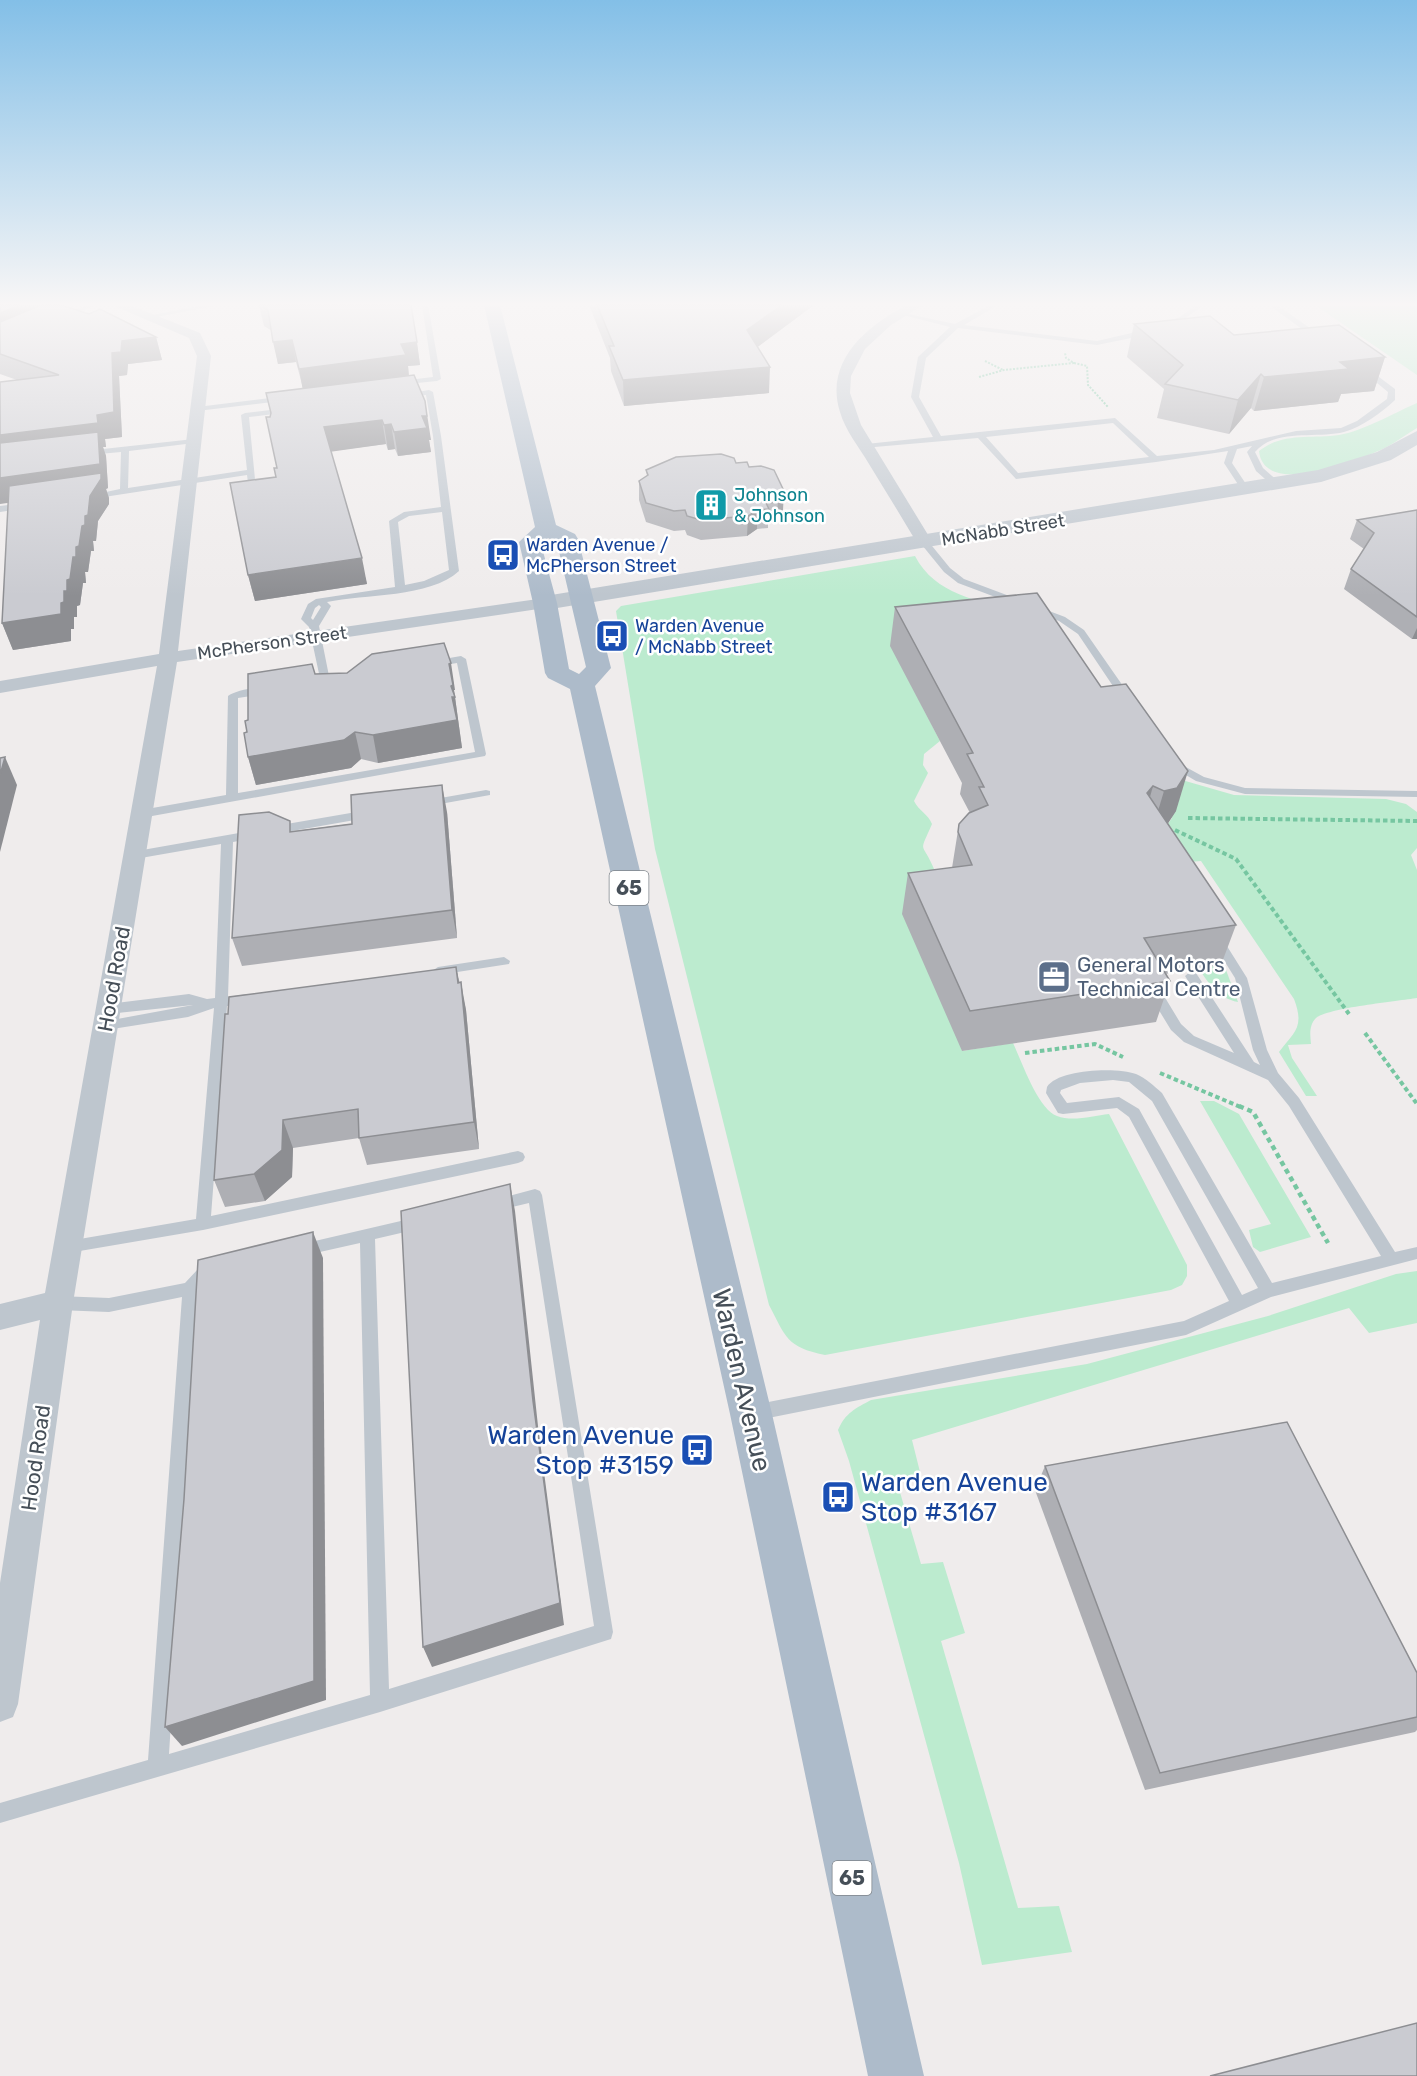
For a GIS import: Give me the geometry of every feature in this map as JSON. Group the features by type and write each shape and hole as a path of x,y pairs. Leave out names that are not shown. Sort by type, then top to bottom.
{"main road":[{"path":"515,402 546,529"},
{"path":"546,529 567,539 599,668 582,685 557,673 545,603 530,542 546,529"},
{"name":"Warden Avenue","path":"582,685 751,1414 896,2076"}],"street":[{"name":"Hood Road","path":"0,1704 58,1303 168,658 198,402"},
{"path":"845,402 847,412 866,446 925,543"},
{"name":"McNabb Street","path":"545,603 1245,490 1358,466 1384,456 1417,437"},
{"name":"McPherson Street","path":"0,687 315,632 545,603"},
{"path":"0,1317 58,1303"}],"lane":[{"path":"197,408 249,402"},
{"path":"325,681 315,632 326,606 320,601 427,584 447,577 454,571 444,509 439,435 431,402"},
{"path":"918,402 938,439"},
{"path":"980,435 1016,476 1214,452 1296,433 1342,430 1360,423 1388,402"},
{"path":"254,502 245,415 303,408"},
{"path":"866,446 1115,420 1156,459"},
{"path":"80,454 194,441"},
{"path":"1259,442 1251,452 1259,469 1276,484"},
{"path":"1234,446 1228,463 1245,490"},
{"path":"124,491 125,449"},
{"path":"79,498 251,472"},
{"path":"0,509 34,504"},
{"path":"400,587 393,521 407,514 444,509"},
{"path":"925,543 947,570 961,581 1062,619 1081,632 1133,707"},
{"path":"141,814 481,754 461,659 416,666"},
{"path":"232,799 233,696 279,689"},
{"path":"1165,753 1172,763 1200,779 1245,791 1417,794"},
{"path":"415,806 486,793"},
{"path":"135,855 380,812"},
{"path":"203,1224 214,1003 227,839"},
{"path":"1209,927 1241,978 1260,1050 1273,1076 1294,1102 1392,1260"},
{"path":"422,973 504,961"},
{"path":"1191,976 1248,1064"},
{"path":"1148,981 1176,1027 1189,1039 1273,1076"},
{"path":"107,1017 188,1012 214,1003 257,997"},
{"path":"1239,1305 1134,1113 1119,1102 1063,1109 1053,1093 1054,1086 1067,1081 1115,1074 1132,1078 1157,1097 1268,1291"},
{"path":"68,1246 203,1224 518,1158"},
{"path":"0,1813 380,1702 604,1632 535,1195 479,1209"},
{"path":"286,1254 434,1219"},
{"path":"367,1235 380,1702"},
{"path":"751,1414 1186,1328 1268,1291 1417,1253"},
{"path":"58,1303 109,1305 190,1289 204,1274 228,1268"},
{"path":"158,1767 190,1289"}],"path":[{"path":"1103,402 1111,409"},
{"path":"1188,818 1417,821"},
{"path":"1175,830 1236,859 1349,1014"},
{"path":"1365,1033 1417,1104"},
{"path":"1025,1053 1095,1044 1126,1058"},
{"path":"1158,1072 1253,1112 1328,1243"}],"green space":[{"path":"1417,403 1417,428 1385,448 1335,467 1294,474 1277,472 1265,465 1259,451 1268,445 1287,439 1348,433"},
{"path":"915,556 934,580 946,588 973,600 1017,613 891,646 940,741 924,754 923,765 928,773 914,801 932,824 923,848 934,869 930,877 962,1051 1013,1043 1031,1084 1050,1112 1063,1118 1109,1114 1187,1265 1187,1276 1182,1285 1171,1290 825,1355 802,1348 789,1339 769,1305 655,849 616,611 621,606"},
{"path":"1175,778 1234,795 1386,799 1406,804 1417,812 1417,848 1411,855 1417,870 1417,998 1323,1014 1312,1024 1311,1044 1288,1045 1292,1058 1317,1096 1306,1096 1279,1052 1293,1034 1298,1023 1294,999 1201,861 1177,863 1165,828 1172,818"},
{"path":"1221,965 1226,970 1238,1002 1220,994 1199,969"},
{"path":"1200,1101 1214,1101 1239,1114 1311,1237 1260,1252 1253,1247 1249,1230 1271,1224"},
{"path":"1417,1271 1417,1323 1369,1333 1349,1308 912,1440 921,1476 897,1482 921,1564 943,1562 965,1633 941,1641 1018,1908 1059,1906 1072,1952 982,1965 959,1863 849,1461 838,1430 844,1419 871,1400 1087,1364 1268,1316 1396,1274"}],"building":[{"path":"0,402 114,402 114,412 97,415 98,423 0,435"},
{"path":"268,402 425,402 427,416 422,416 427,428 394,432 391,424 384,425 382,420 324,427 362,558 248,575 230,483 276,477 274,468 277,468 266,417 270,417"},
{"path":"98,432 100,464 0,478 0,443"},
{"name":"Johnson & Johnson","path":"721,454 734,458 736,463 747,462 749,467 761,466 774,470 784,491 775,497 778,502 766,503 769,509 757,510 748,516 701,520 687,516 685,510 674,511 646,503 639,481 648,475 646,470 676,457"},
{"path":"101,473 101,479 90,496 88,515 85,516 85,525 82,526 79,546 76,547 76,557 73,557 70,579 67,580 67,591 64,591 64,602 61,603 61,614 2,623 9,486"},
{"path":"1417,510 1417,617 1351,569 1374,533 1357,520"},
{"path":"1037,593 1101,687 1126,684 1188,771 1177,788 1164,791 1153,786 1147,793 1236,925 1144,938 1170,981 970,1011 908,873 972,865 958,832 959,824 969,813 988,805 979,787 984,787 967,754 973,753 895,607"},
{"path":"444,643 451,663 449,664 453,685 451,686 455,697 452,697 457,720 373,735 355,732 344,740 248,757 244,733 247,732 245,721 248,720 248,674 312,664 315,674 347,673 372,654"},
{"path":"5,757 0,775 0,758"},
{"path":"442,785 452,910 232,938 239,815 269,812 290,821 290,832 352,824 351,795"},
{"path":"456,967 458,983 461,982 474,1122 359,1138 358,1109 283,1120 282,1150 254,1174 214,1180 225,1014 228,1014 229,997"},
{"path":"510,1184 533,1401 560,1603 423,1647 401,1211"},
{"path":"313,1232 314,1681 165,1727 184,1499 198,1260"},
{"path":"1287,1422 1417,1673 1417,1717 1160,1773 1045,1466"},
{"path":"1417,2023 1417,2076 1210,2076"}],"place":[{"name":"Johnson & Johnson","path":"711,505"},
{"name":"Warden Avenue / McPherson Street","path":"503,555"},
{"name":"Warden Avenue / McNabb Street","path":"612,636"},
{"name":"General Motors Technical Centre","path":"1054,977"},
{"name":"Warden Avenue Stop #3159","path":"697,1450"},
{"name":"Warden Avenue Stop #3167","path":"838,1497"}]}
